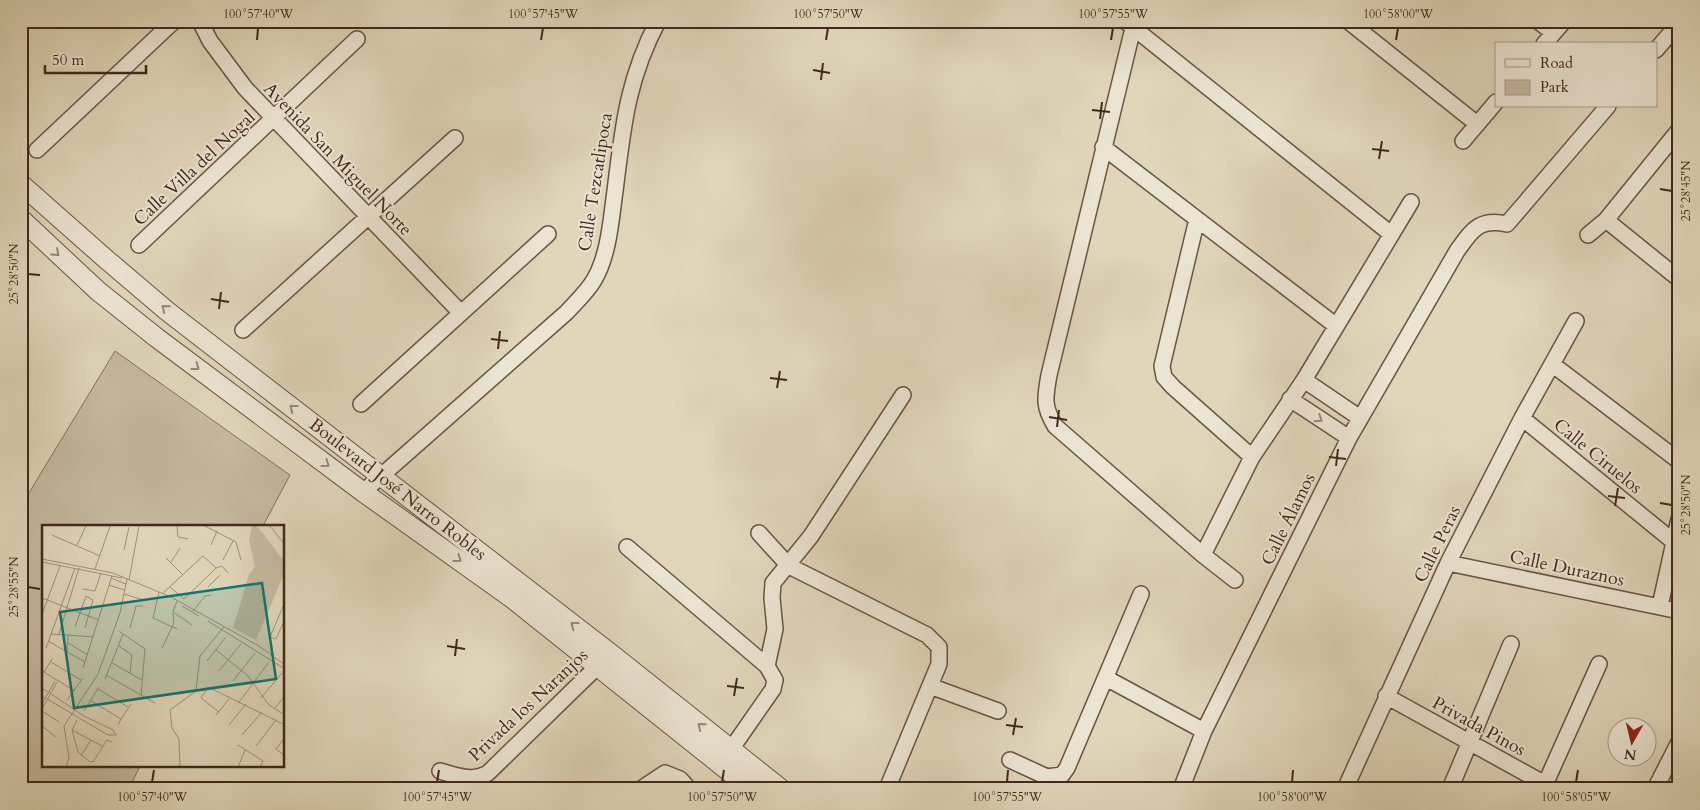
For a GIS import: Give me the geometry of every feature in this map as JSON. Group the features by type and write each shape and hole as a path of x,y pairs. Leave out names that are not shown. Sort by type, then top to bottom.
{"street":[{"path":"37,150 174,21"},
{"name":"Avenida San Miguel Norte","path":"200,21 224,62 245,88 461,313"},
{"name":"Calle Tezcatlipoca","path":"363,492 383,477 567,312 595,279 603,257 611,216 630,88 637,64 658,21"},
{"path":"1348,21 1478,124"},
{"path":"1538,21 1549,38 1564,21"},
{"path":"1658,48 1679,23"},
{"path":"1235,580 1203,555 1055,426 1047,413 1045,396 1049,375 1103,147 1129,24 1391,234"},
{"name":"Calle Villa del Nogal","path":"139,245 357,40"},
{"path":"1463,141 1495,103"},
{"name":"Calle Álamos","path":"1181,789 1204,731 1349,438 1457,251 1469,234 1485,222 1507,224 1606,108"},
{"path":"1588,235 1606,220 1677,135"},
{"path":"244,330 455,138"},
{"path":"1103,147 1335,325"},
{"name":"Boulevard José Narro Robles","path":"21,184 77,235 167,311 610,653 726,757 751,789"},
{"path":"1203,555 1252,457 1304,380 1335,325 1411,202"},
{"name":"Boulevard José Narro Robles","path":"21,220 98,291 246,405 363,492 513,599 598,667 726,757 781,789"},
{"path":"1198,220 1162,366 1164,377 1173,388 1252,457"},
{"path":"1606,220 1679,279"},
{"path":"361,404 548,234"},
{"name":"Calle Peras","path":"1345,789 1448,563 1522,418 1576,321"},
{"path":"1552,364 1679,461"},
{"path":"1304,380 1360,418"},
{"path":"767,666 775,629 772,598 773,583 789,566 811,536 903,395"},
{"path":"1290,399 1349,438"},
{"name":"Calle Ciruelos","path":"1522,418 1674,542"},
{"path":"1660,606 1679,519"},
{"path":"759,533 789,566 928,634 939,646 938,664 887,789"},
{"path":"627,547 767,666 775,680 773,690 726,757"},
{"name":"Calle Duraznos","path":"1448,563 1679,611"},
{"path":"1010,760 1047,778 1062,775 1068,768 1140,594"},
{"path":"1450,789 1511,644"},
{"name":"Privada los Naranjos","path":"440,771 465,778 480,777 488,773 598,667 610,653"},
{"path":"1548,787 1599,664"},
{"path":"1106,678 1204,731"},
{"path":"930,686 998,711"},
{"name":"Privada Pinos","path":"1386,696 1548,787"},
{"path":"1655,789 1679,742"},
{"path":"640,789 660,775 671,774 680,779 689,789"}],"green space":[{"path":"115,351 290,475 264,525 42,525 42,768 139,768 129,789 21,789 21,506"}]}
